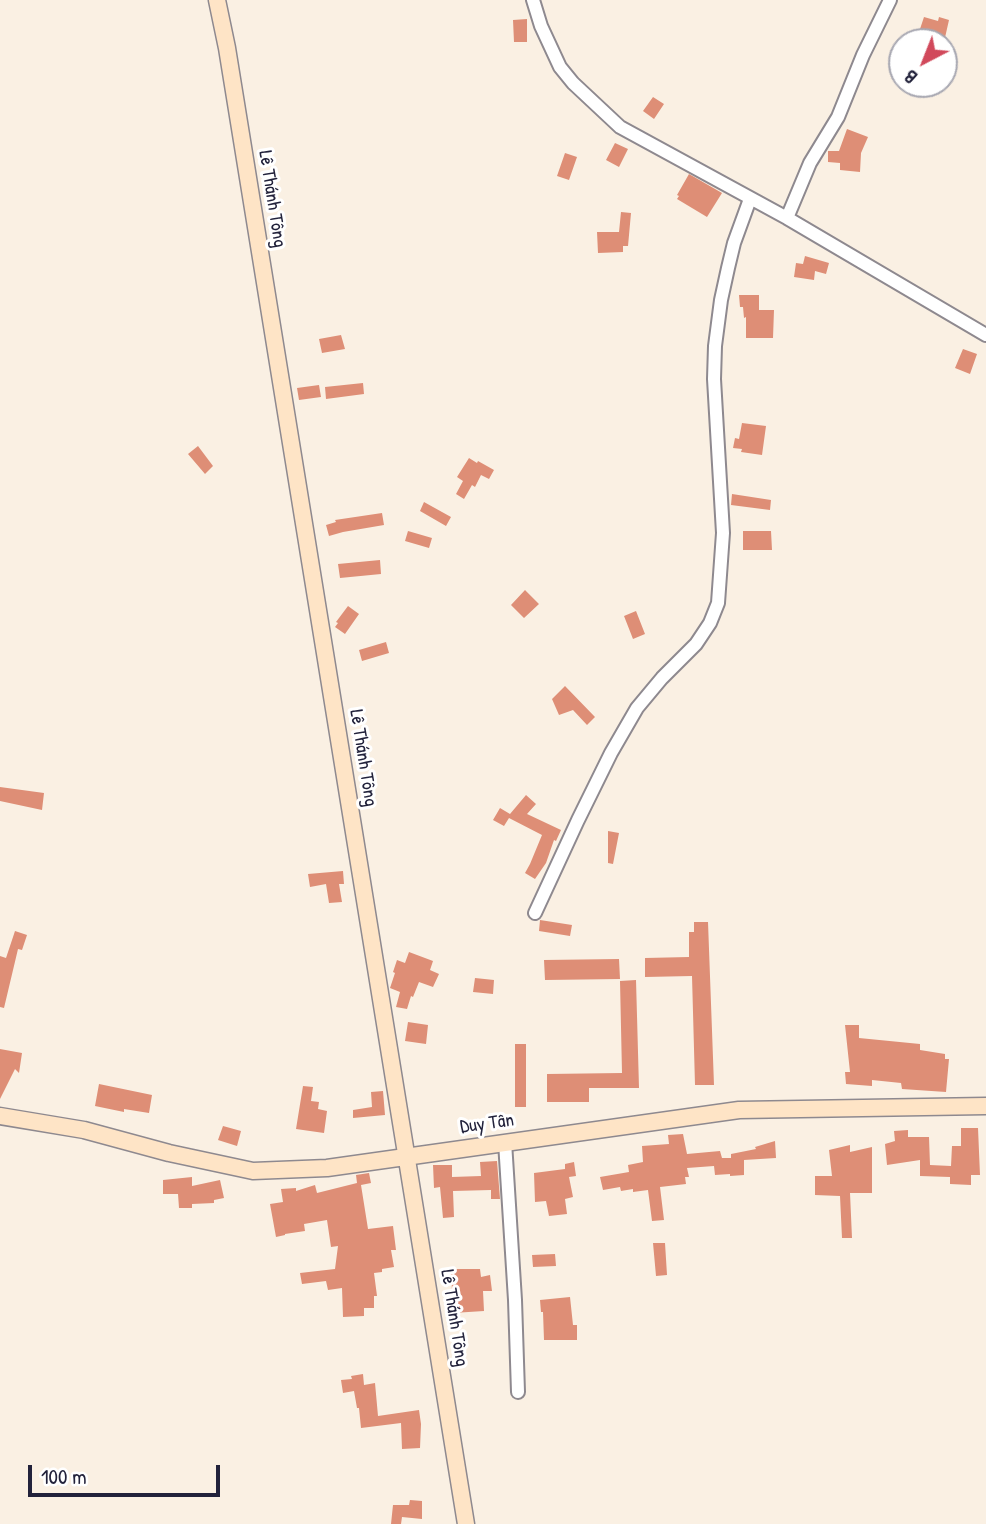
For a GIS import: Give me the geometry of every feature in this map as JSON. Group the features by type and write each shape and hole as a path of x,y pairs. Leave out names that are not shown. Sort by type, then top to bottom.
{"street":[{"name":"Lê Thánh Tông","path":"216,0 229,62 466,1524"},
{"path":"533,0 541,26 560,67 601,110 629,133 787,218 986,335"},
{"path":"787,218 810,163 838,117 863,55 890,0"},
{"path":"535,913 583,808 637,708 696,644 710,624 718,603 723,533 714,379 717,328 734,243 750,200"},
{"name":"Duy Tân","path":"0,1116 84,1130 169,1153 253,1171 327,1168 739,1110 986,1106"},
{"path":"505,1142 518,1392"}],"building":[{"path":"924,17 938,21 939,17 949,20 947,28 920,28"},
{"path":"527,19 527,42 514,42 513,20"},
{"path":"653,97 664,104 654,119 643,111"},
{"path":"847,129 868,137 861,153 860,172 840,170 840,163 828,162 828,151 839,151"},
{"path":"615,143 628,149 619,167 606,160"},
{"path":"565,153 577,157 569,180 557,176"},
{"path":"689,174 722,193 707,217 677,199"},
{"path":"621,212 631,213 628,246 623,246 623,252 598,253 597,232 619,232"},
{"path":"805,256 829,263 826,274 815,271 814,280 794,277 796,263 803,264"},
{"path":"739,295 759,295 759,310 774,310 773,338 746,338 746,317 744,318 743,307 740,307"},
{"path":"341,335 345,349 322,353 319,339"},
{"path":"963,349 977,354 970,374 955,368"},
{"path":"363,383 364,394 326,399 325,387"},
{"path":"319,385 321,397 299,400 297,388"},
{"path":"742,423 766,426 762,455 733,448 735,438 739,439"},
{"path":"198,446 213,466 205,474 188,454"},
{"path":"469,458 494,470 489,479 481,475 464,499 456,494 463,481 457,477"},
{"path":"732,494 771,500 770,510 731,505"},
{"path":"424,502 451,517 446,526 420,511"},
{"path":"382,513 384,525 329,536 326,525 336,522 335,520"},
{"path":"408,531 432,538 429,548 405,541"},
{"path":"743,531 771,531 772,550 743,550"},
{"path":"380,560 381,574 340,578 338,564"},
{"path":"525,590 539,604 524,618 511,605"},
{"path":"348,606 359,614 345,634 335,627"},
{"path":"636,611 645,634 633,639 624,616"},
{"path":"386,642 389,653 362,661 359,650"},
{"path":"565,686 595,717 587,725 573,710 559,715 552,699"},
{"path":"0,787 44,793 42,810 0,801"},
{"path":"526,795 536,804 527,814 561,830 556,841 554,840 546,863 535,879 525,873 542,835 509,818 504,826 493,820 500,808 510,814"},
{"path":"608,831 619,833 613,864 608,863"},
{"path":"343,871 344,884 339,884 342,902 329,903 326,884 310,887 308,874"},
{"path":"540,920 572,925 570,936 539,931"},
{"path":"694,922 708,922 714,1085 695,1085 692,976 645,977 645,958 689,957 689,932 694,932"},
{"path":"15,931 27,935 22,950 18,949 4,1008 0,1007 0,956 6,958"},
{"path":"409,952 433,961 430,970 439,974 433,987 419,982 407,1009 396,1007 400,992 390,988 397,960 405,963"},
{"path":"619,959 620,979 545,980 544,960"},
{"path":"475,978 494,980 493,994 473,992"},
{"path":"636,980 639,1088 589,1088 589,1102 547,1102 547,1074 622,1073 620,981"},
{"path":"408,1022 428,1025 426,1044 405,1041"},
{"path":"845,1025 859,1025 859,1038 920,1044 920,1050 945,1054 945,1059 949,1059 946,1092 902,1089 901,1083 872,1080 872,1086 846,1084 845,1072 850,1072"},
{"path":"515,1044 526,1044 526,1107 515,1107"},
{"path":"0,1049 22,1053 19,1073 15,1069 0,1099"},
{"path":"99,1084 152,1095 149,1113 124,1109 124,1112 95,1106"},
{"path":"303,1086 313,1087 311,1101 319,1102 318,1109 327,1111 324,1133 296,1129"},
{"path":"383,1091 385,1115 353,1118 353,1110 372,1107 371,1092"},
{"path":"223,1126 241,1131 237,1146 218,1140"},
{"path":"961,1128 978,1128 980,1175 971,1175 971,1185 950,1184 950,1177 920,1176 920,1160 887,1165 885,1144 895,1141 894,1131 908,1130 908,1137 929,1137 930,1165 951,1166 952,1146 961,1146"},
{"path":"683,1134 687,1154 720,1151 722,1158 731,1158 731,1154 756,1149 755,1147 775,1141 776,1158 744,1160 744,1175 715,1175 714,1166 687,1168 689,1177 685,1177 686,1184 660,1187 664,1220 652,1221 648,1190 621,1191 620,1187 603,1190 600,1177 629,1172 628,1165 643,1162 642,1146 669,1144 668,1135"},
{"path":"850,1145 850,1152 872,1147 872,1193 850,1193 852,1238 842,1238 840,1196 815,1195 815,1176 832,1176 829,1150"},
{"path":"497,1161 500,1199 491,1199 491,1190 453,1191 454,1217 443,1218 440,1187 434,1188 433,1165 452,1165 452,1177 481,1176 480,1162"},
{"path":"574,1162 576,1176 569,1177 573,1197 565,1199 567,1214 549,1216 546,1201 535,1202 534,1173 565,1169 565,1164"},
{"path":"369,1173 371,1183 361,1185 368,1229 393,1226 396,1250 391,1250 394,1267 374,1273 377,1296 374,1296 374,1308 364,1308 364,1316 343,1317 342,1288 328,1290 326,1281 302,1284 300,1273 335,1269 338,1246 331,1247 327,1220 304,1224 305,1231 276,1237 270,1204 283,1202 281,1189 296,1188 296,1191 315,1185 317,1193 357,1183 356,1175"},
{"path":"192,1177 192,1186 220,1180 224,1198 214,1200 214,1203 192,1204 192,1208 179,1208 178,1194 163,1194 163,1180"},
{"path":"653,1243 665,1243 667,1275 656,1276"},
{"path":"555,1254 556,1266 533,1267 532,1255"},
{"path":"451,1269 480,1269 481,1277 490,1275 492,1291 483,1291 484,1311 453,1313"},
{"path":"570,1297 573,1325 577,1325 577,1340 544,1340 540,1300"},
{"path":"363,1374 364,1385 375,1383 378,1416 419,1410 420,1448 402,1449 401,1423 361,1428 354,1391 343,1393 341,1380"},
{"path":"410,1500 422,1501 422,1519 402,1517 401,1524 391,1524 393,1505 409,1505"}]}
